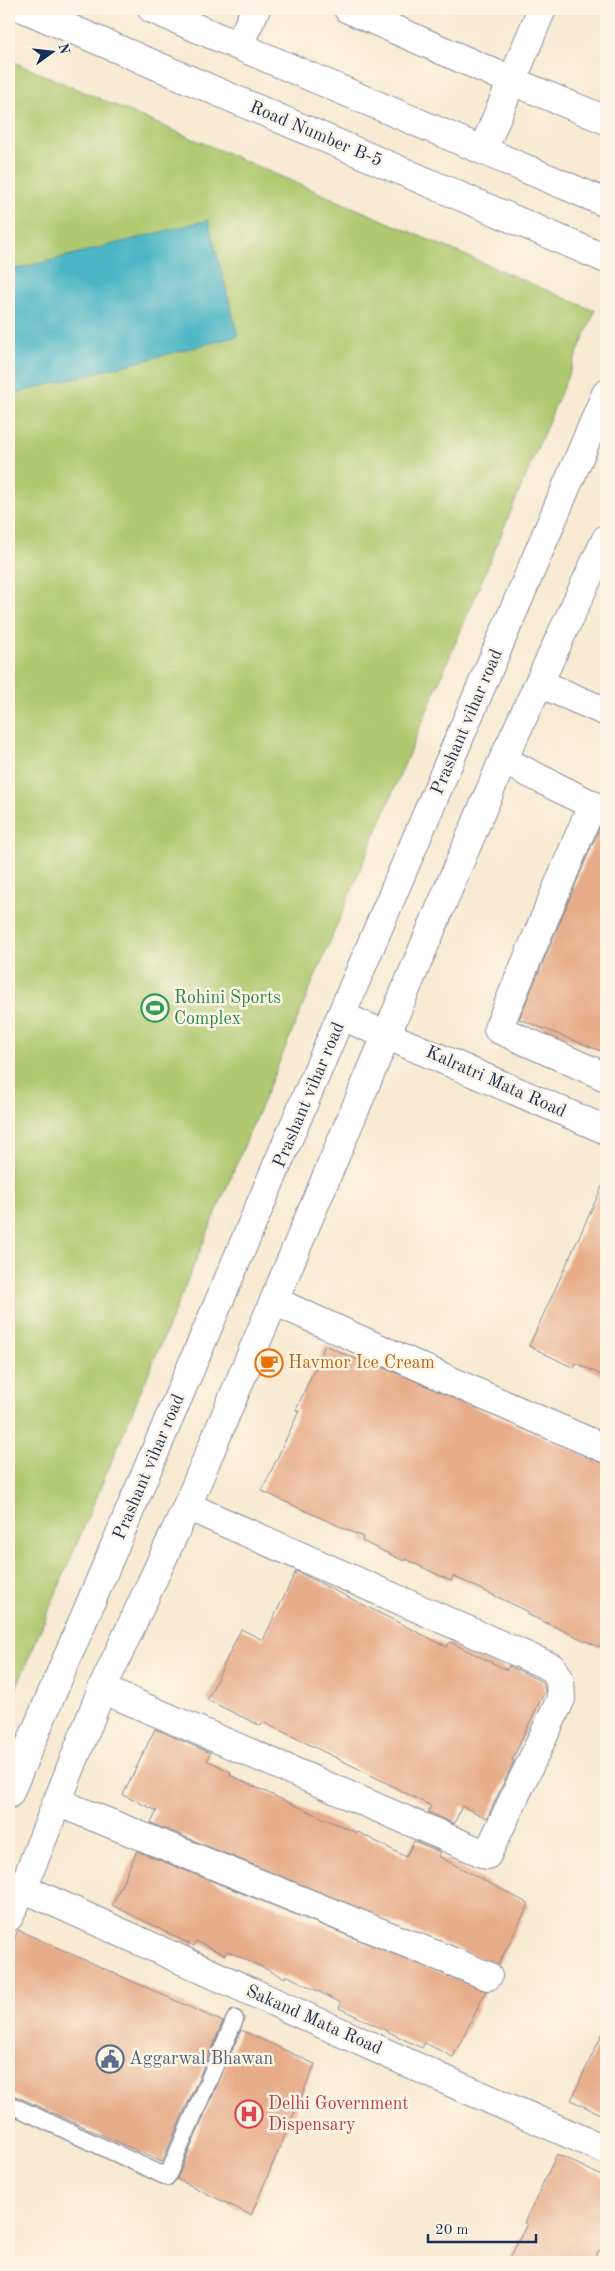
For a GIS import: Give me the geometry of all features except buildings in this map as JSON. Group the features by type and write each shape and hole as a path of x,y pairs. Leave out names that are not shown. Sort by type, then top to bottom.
{"street":[{"name":"Road Number B-5","path":"25,9 606,258"},
{"path":"152,9 606,203"},
{"path":"238,46 256,9"},
{"path":"348,9 606,120"},
{"path":"483,150 542,9"},
{"name":"Prashant vihar road","path":"9,1794 606,394"},
{"path":"9,1917 23,1888 102,1689 187,1506 503,760 606,539"},
{"path":"539,683 606,712"},
{"path":"503,760 599,808 498,1029 606,1077"},
{"name":"Kalratri Mata Road","path":"342,1016 606,1130"},
{"path":"274,1301 489,1398 606,1448"},
{"path":"102,1689 487,1855 561,1699 560,1680 553,1668 187,1506"},
{"path":"57,1802 488,1976"},
{"name":"Sakand Mata Road","path":"23,1888 450,2082 606,2150"}],"lane":[{"path":"9,2104 167,2177 235,2019"}],"green space":[{"name":"Rohini Sports Complex","path":"9,60 595,311 9,1705"}],"water":[{"path":"208,220 238,336 9,395 9,271"}],"place":[{"name":"Rohini Sports Complex","path":"155,1008"},
{"name":"Havmor Ice Cream","path":"269,1363"},
{"name":"Aggarwal Bhawan","path":"110,2059"},
{"name":"Delhi Government Dispensary","path":"249,2114"}]}
